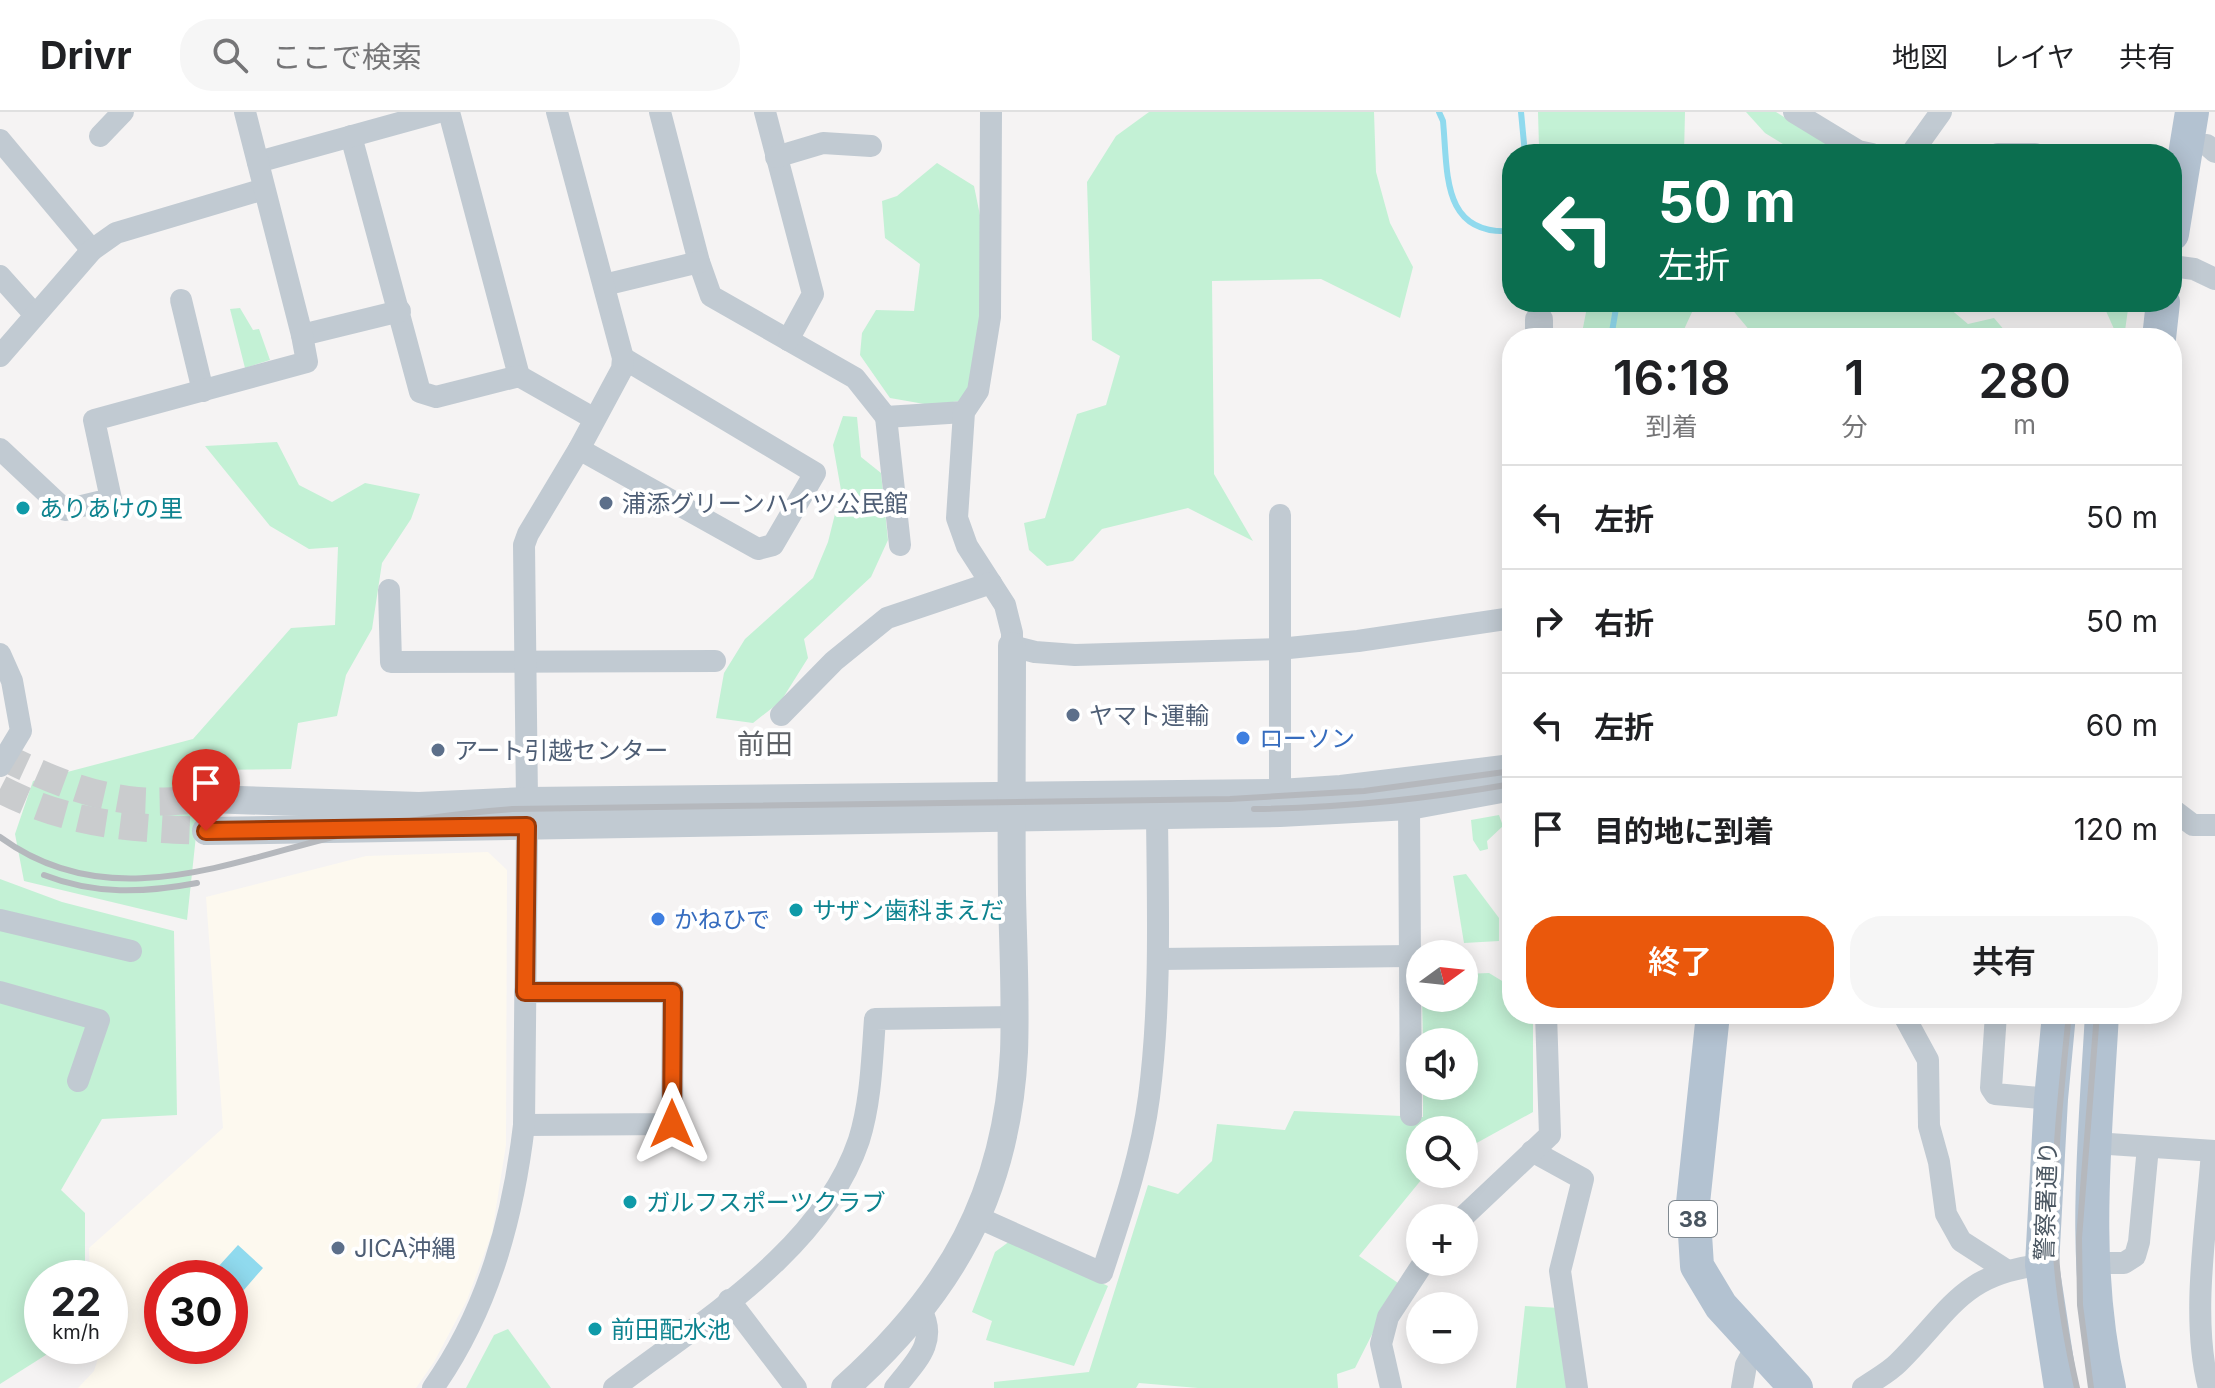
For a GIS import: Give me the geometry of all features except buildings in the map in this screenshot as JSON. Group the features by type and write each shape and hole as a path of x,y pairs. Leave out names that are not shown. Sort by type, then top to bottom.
{"main road":[{"path":"2182,201 2203,138"},
{"name":"38","path":"1712,1024 1693,1203 1697,1266 1704,1281 1756,1346 1796,1388"},
{"name":"警察署通り","path":"2058,1024 2042,1265 2061,1388"},
{"name":"警察署通り","path":"2101,1024 2091,1263 2100,1348 2109,1388"}],"street":[{"path":"100,136 123,112"},
{"path":"0,449 65,510 111,499 94,420 307,362 245,112"},
{"path":"258,162 439,112"},
{"path":"449,112 519,376"},
{"path":"433,1388 463,1341 497,1260 513,1200 524,1125 527,814 524,545 622,369 623,358 557,112"},
{"path":"660,112 699,262 711,296 855,378 886,417 900,545"},
{"path":"765,112 813,294 788,340"},
{"path":"845,1388 921,1310 962,1247 977,1217 997,1162 1014,1055 1012,633 1005,605 967,546 957,518 964,412 978,391 990,317 991,112"},
{"path":"1918,144 1941,112"},
{"path":"1802,114 1847,144"},
{"path":"351,136 420,392 436,397 519,376 593,418"},
{"path":"0,140 92,250"},
{"path":"776,157 823,143 871,146"},
{"path":"0,356 92,250 116,233 264,189"},
{"path":"604,285 699,262"},
{"path":"2182,267 2194,269 2215,279"},
{"path":"0,276 35,315"},
{"path":"181,300 203,391"},
{"path":"302,335 400,311"},
{"path":"579,449 758,549 773,545 815,473 623,358"},
{"path":"886,417 964,412"},
{"path":"1280,515 1280,793"},
{"path":"781,715 834,661 887,618 991,583"},
{"path":"389,590 391,662 715,661"},
{"path":"1012,646 1035,652 1075,655 1279,649 1358,641 1502,619"},
{"path":"0,654 12,681 21,731 0,766"},
{"path":"206,831 527,814 1012,808 1356,788 1502,785"},
{"path":"1012,808 1157,817 1409,806 1502,787"},
{"path":"207,799 419,806 527,814"},
{"path":"1409,806 1409,940"},
{"path":"977,1217 1102,1273 1131,1186 1148,1100 1157,1026 1157,817"},
{"path":"2182,817 2193,825 2215,825"},
{"path":"0,920 131,951"},
{"path":"1158,959 1406,956"},
{"path":"0,992 99,1020 78,1081"},
{"path":"524,1125 672,1124 673,992 525,992"},
{"path":"1410,1012 1411,1115"},
{"path":"614,1388 771,1268 805,1231 836,1188 859,1140 869,1092 875,1019 1015,1017"},
{"path":"1477,1204 1550,1135 1546,1024"},
{"path":"1908,1024 1928,1060 1929,1126 1939,1162 1946,1214 1961,1241 2006,1270"},
{"path":"1995,1024 1991,1088 1995,1094 2051,1099"},
{"path":"2094,1143 2214,1151 2199,1317 2200,1345 2209,1388"},
{"path":"2091,1263 2124,1263 2135,1256 2148,1147"},
{"path":"1532,1151 1583,1179 1560,1271 1577,1388"},
{"path":"1863,1388 1896,1365 1952,1302 1976,1284 2006,1270 2042,1265"},
{"path":"1391,1388 1381,1344 1388,1317 1415,1276"},
{"path":"729,1300 796,1388"},
{"path":"895,1388 920,1355 927,1340 930,1325 921,1310"},
{"path":"1742,1388 1746,1365 1756,1346"}],"shaded area":[{"path":"488,852 507,870 506,1145 492,1233 467,1300 434,1362 416,1388 78,1388 94,1371 96,1364 128,1364 128,1260 89,1260 89,1248 223,1128 206,897 366,856"}],"green space":[{"path":"1149,112 1374,112 1376,172 1390,223 1413,267 1400,318 1321,279 1212,281 1214,474 1253,541 1188,508 1102,529 1073,561 1047,566 1029,550 1024,523 1045,518 1077,414 1106,405 1120,356 1092,340 1087,182 1116,136"},
{"path":"1538,112 1685,112 1684,144 1539,144"},
{"path":"1746,112 1776,112 1827,144 1783,144 1765,133"},
{"path":"937,163 974,186 983,230 981,310 973,380 960,401 930,405 890,398 860,355 862,333 876,310 914,311 920,264 885,238 882,201 897,196"},
{"path":"240,308 253,330 259,329 270,360 245,368 230,309"},
{"path":"1586,312 1692,312 1685,328 1583,328"},
{"path":"1734,312 1954,312 1968,324 1994,318 2002,328 1748,328"},
{"path":"2106,312 2128,312 2125,328 2114,328"},
{"path":"843,416 857,417 861,457 881,473 888,540 871,577 804,639 808,658 781,701 753,723 716,718 724,673 745,639 813,578 828,542 841,490 833,445"},
{"path":"277,442 299,485 332,502 365,483 420,494 411,519 382,563 372,629 346,675 337,716 298,723 291,769 203,770 187,920 24,881 15,834 33,781 193,739 291,628 335,625 338,547 309,549 270,526 205,446"},
{"path":"1499,815 1502,827 1487,841 1488,849 1480,851 1473,840 1471,820"},
{"path":"1466,874 1499,918 1499,941 1464,940 1453,876"},
{"path":"0,879 62,902 174,931 177,1115 102,1119 61,1190 85,1213 85,1260 24,1260 24,1364 32,1364 0,1384"},
{"path":"1478,973 1489,973 1502,981 1502,1024 1533,1024 1533,1112 1478,1142 1478,1116 1423,1116 1423,1100 1478,1100 1478,1028 1423,1028 1422,1012 1478,1012"},
{"path":"1294,1111 1406,1116 1406,1188 1415,1188 1359,1256 1398,1283 1355,1368 1337,1374 1338,1388 1198,1388 1139,1383 1136,1388 994,1388 994,1382 1089,1372 1148,1185 1178,1194 1212,1161 1217,1124 1285,1130"},
{"path":"1010,1241 1108,1286 1074,1366 986,1340 992,1321 972,1312 995,1252"},
{"path":"1525,1306 1560,1308 1571,1388 1516,1388"},
{"path":"508,1329 551,1388 466,1388 494,1335"}],"water":[{"path":"238,1245 263,1268 248,1285 248,1260 224,1260"}],"waterway":[{"path":"1439,112 1443,121 1448,180 1460,212 1472,223 1489,230 1502,231"},
{"path":"1521,112 1524,144"},
{"path":"1613,328 1615,312"}],"tunnel":[{"path":"0,755 50,778 101,795 146,802 207,799"},
{"path":"0,789 51,810 100,822 206,831"}],"railway":[{"path":"0,837 43,862 88,875 133,879 178,875 224,866 399,823 512,809 1230,799 1364,791 1502,772"},
{"path":"1254,809 1383,802 1502,786"},
{"path":"44,875 82,886 120,890 158,889 197,883"},
{"path":"2068,1024 2058,1134 2055,1224 2061,1305 2077,1388"},
{"path":"2091,1388 2080,1305 2079,1238 2096,1024"}],"place":[{"name":"浦添グリーンハイツ公民館","path":"606,503"},
{"name":"ありあけの里","path":"23,508"},
{"name":"ヤマト運輸","path":"1073,715"},
{"name":"ローソン","path":"1243,738"},
{"name":"アート引越センター","path":"438,750"},
{"name":"サザン歯科まえだ","path":"796,910"},
{"name":"かねひで","path":"658,919"},
{"name":"ガルフスポーツクラブ","path":"630,1202"},
{"name":"JICA沖縄","path":"338,1248"},
{"name":"前田配水池","path":"595,1329"}],"district":[{"name":"前田","path":"765,744"}],"route":[{"path":"206,831 527,826 525,992 673,992 672,1124"}]}
